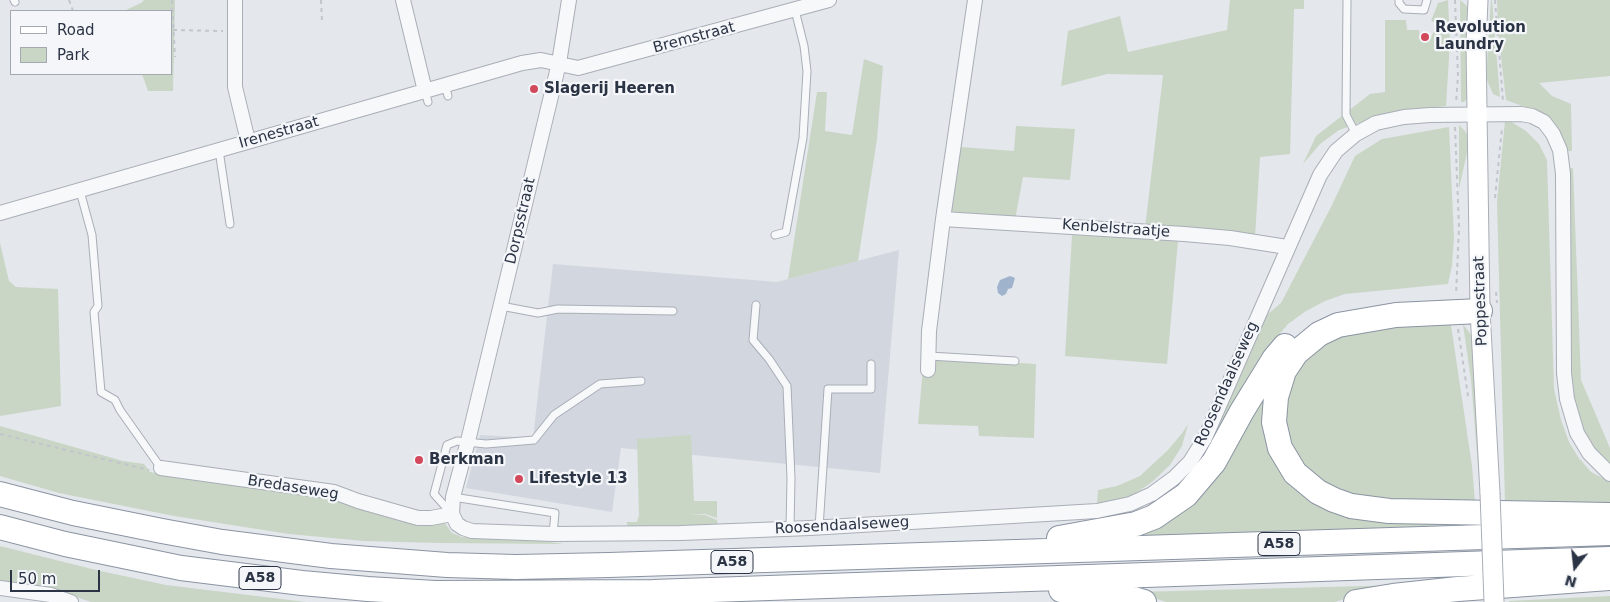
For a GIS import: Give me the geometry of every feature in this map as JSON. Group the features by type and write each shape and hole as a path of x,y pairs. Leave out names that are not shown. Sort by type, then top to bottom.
{"highway":[{"name":"A58","path":"1488,301 1338,325 1319,334 1296,353 1284,371 1276,398 1274,422 1280,448 1295,473 1318,492 1351,506 1389,511 1610,515"},
{"name":"A58","path":"948,555 1092,533 1136,524 1154,517 1186,495 1214,462 1274,359 1308,325 1332,312 1360,305 1456,306"},
{"name":"Roosendaalseweg","path":"0,494 73,513 162,531 274,549 438,565 516,567 1610,533"},
{"name":"A58","path":"0,527 65,544 181,568 368,589 435,593 653,592 1610,559"},
{"path":"1356,602 1458,589 1610,578"},
{"name":"A58","path":"969,581 1127,597 1144,602"}],"street":[{"path":"235,0 234,87 248,141"},
{"path":"403,0 427,96"},
{"name":"Dorpsstraat","path":"452,514 453,497 559,63 569,0"},
{"name":"Bremstraat","path":"559,63 578,68 830,0"},
{"path":"928,363 929,331 943,219 976,0"},
{"name":"Poppestraat","path":"1478,0 1476,44 1488,301 1490,493 1494,602"},
{"name":"Irenestraat","path":"0,213 248,141 265,140 447,91 532,61 541,60 559,63"},
{"name":"Roosendaalseweg","path":"452,514 457,524 472,531 553,534 681,533 819,528 1097,511 1130,504 1152,494 1174,478 1190,462 1205,438 1320,174 1336,151 1356,134 1376,123 1404,117 1478,113 1532,116 1544,122 1553,134 1560,150 1563,174 1564,374 1566,399 1577,434 1588,453 1610,474"},
{"name":"Kenbelstraatje","path":"943,219 1184,234 1230,238 1287,247"},
{"name":"Bredaseweg","path":"160,468 334,492 358,501 418,518 431,518 452,514"},
{"path":"0,588 51,595 71,602"}],"lane":[{"path":"1347,0 1346,115 1356,134"},
{"path":"1399,0 1404,9 1424,10 1427,0"},
{"path":"774,235 786,232 803,138 807,70 804,46 795,10"},
{"path":"219,150 230,224"},
{"path":"80,190 92,235 98,306 94,312 101,392 115,400 160,468"},
{"path":"756,305 754,340 770,359 787,386 791,478 790,529"},
{"path":"501,306 538,313 558,308 673,311"},
{"path":"928,363 1015,361"},
{"path":"819,528 828,389 870,389 871,364"},
{"path":"452,514 434,494 447,445 457,441 486,444 534,440 554,415 600,384 641,381"},
{"path":"453,497 555,512 553,534"}],"path":[{"path":"172,0 175,57"},
{"path":"320,0 322,22"},
{"name":"Poppestraat","path":"1455,0 1458,76 1455,114 1459,227 1456,306 1469,403"},
{"path":"1494,0 1503,113 1495,201"},
{"path":"173,30 235,31"},
{"path":"0,434 150,471 160,468"}],"shaded area":[{"path":"899,250 880,473 621,448 612,512 466,488 480,435 533,438 553,264 777,282"}],"green space":[{"path":"144,0 175,0 173,91 148,91 142,75 172,75 172,10 126,10"},
{"path":"1230,0 1304,0 1304,9 1294,9 1290,154 1260,157 1255,237 1145,228 1163,75 1107,74 1061,86 1068,31 1120,16 1128,52 1227,30"},
{"path":"1448,0 1450,41 1446,106 1388,113 1339,130 1320,144 1303,164 1316,136 1370,94 1385,92 1385,20 1406,20 1407,30 1419,30 1420,36 1429,41 1438,23 1431,21 1438,3"},
{"path":"1460,0 1467,6 1471,89 1470,96 1464,102 1461,102"},
{"path":"1491,0 1500,97 1493,94 1486,78"},
{"path":"1497,0 1610,0 1610,76 1539,83 1552,96 1571,104 1572,151 1564,151 1538,112 1506,100 1498,30"},
{"path":"864,59 883,66 877,139 858,261 788,279 817,92 827,92 825,131 852,135"},
{"path":"1505,121 1510,121 1526,131 1539,144 1547,160 1554,389 1561,420 1569,442 1578,457 1591,472 1610,482 1610,503 1505,503 1497,202"},
{"path":"1459,125 1470,139 1459,189"},
{"path":"1016,126 1075,129 1070,180 1023,177 1015,220 950,216 961,147 1014,151"},
{"path":"1449,127 1454,238 1452,265 1448,284 1345,294 1325,301 1306,311 1288,324 1260,357 1239,393 1220,433 1194,472 1263,318 1281,303 1355,156 1382,139"},
{"path":"1573,168 1581,380 1610,448 1610,464 1592,447 1585,436 1571,395 1564,169"},
{"path":"1072,235 1178,241 1167,364 1065,356"},
{"path":"0,243 9,281 16,287 58,289 61,406 0,416"},
{"path":"1449,321 1472,466 1475,502 1421,504 1356,497 1320,483 1301,464 1288,439 1284,408 1297,366 1343,329"},
{"path":"1463,324 1471,335 1473,347 1479,478 1471,380"},
{"path":"924,357 1036,364 1034,438 979,436 978,426 918,424"},
{"path":"1268,378 1291,477 1417,520 1452,525 1115,538 1155,523"},
{"path":"1188,424 1182,446 1170,465 1152,482 1130,497 1097,504 1098,490 1117,486 1140,476 1168,450"},
{"path":"0,426 123,461 144,464 150,472 159,474 332,497 444,522 452,533 462,537 526,539 564,544 364,541 289,534 174,516 59,493 0,476"},
{"path":"691,435 694,501 717,501 717,518 705,514 689,515 705,515 717,520 718,525 630,529 626,522 637,522 639,517 637,439"},
{"path":"0,546 166,585 306,602 91,602 73,596 0,583"},
{"path":"1478,583 1353,596 1335,602 1166,602 1136,592"},
{"path":"1610,596 1610,602 1509,602 1509,601"}],"water":[{"path":"1010,276 1015,278 1012,288 1008,289 1006,294 1002,296 998,293 997,287 1000,280"}],"place":[{"name":"Revolution Laundry","path":"1425,37"},
{"name":"Slagerij Heeren","path":"534,89"},
{"name":"Berkman","path":"419,460"},
{"name":"Lifestyle 13","path":"519,479"}]}
